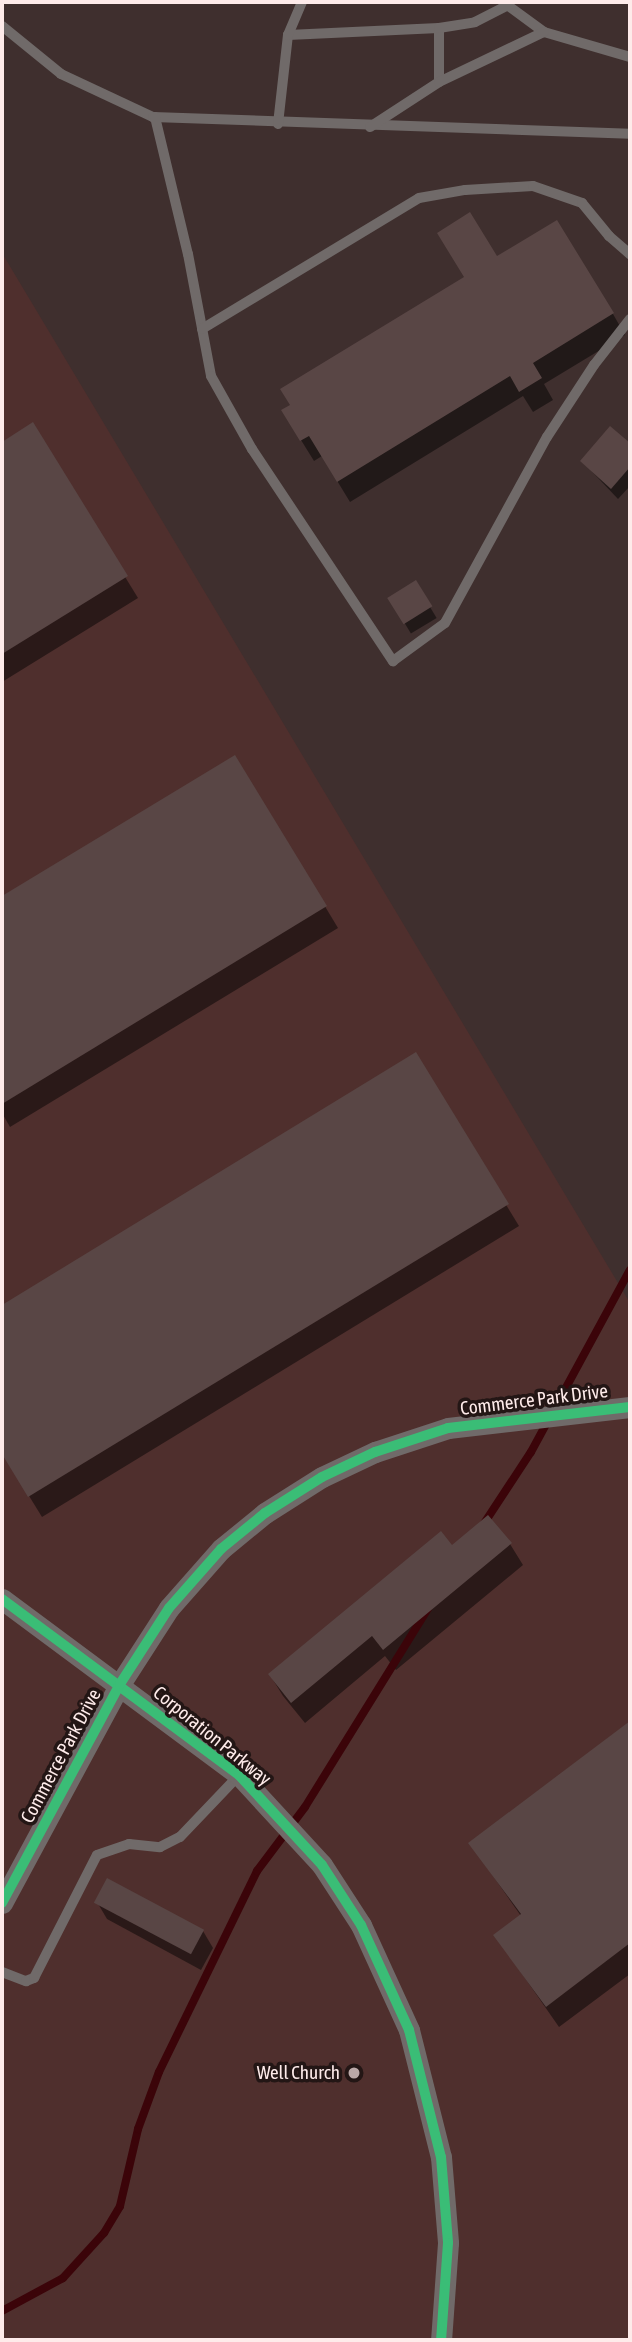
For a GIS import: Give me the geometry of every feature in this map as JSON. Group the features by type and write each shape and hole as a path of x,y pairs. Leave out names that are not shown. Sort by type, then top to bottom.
{"street":[{"name":"Commerce Park Drive","path":"2,1903 120,1684 169,1608 220,1549 322,1477 375,1451 448,1428 630,1407"},
{"name":"Corporation Parkway","path":"2,1599 120,1684 239,1775 322,1865 382,1965 409,2030 441,2157 448,2243 441,2340"}],"lane":[{"path":"278,124 288,35 302,2"},
{"path":"288,35 439,28 475,22 506,3 544,32 630,58"},
{"path":"2,26 61,74 155,117 278,124 630,134"},
{"path":"439,28 439,82"},
{"path":"370,127 439,82 544,32"},
{"path":"155,117 211,376 238,425 393,661 445,623 547,437 594,365 630,319"},
{"path":"202,329 419,198 465,190 533,186 582,203 609,236 630,254"},
{"path":"2,1972 26,1982 34,1978 97,1855 129,1844 160,1847 180,1837 239,1775"}],"shaded area":[{"path":"2,253 630,1303 630,2340 2,2340"}],"building":[{"path":"470,212 497,256 557,220 614,313 533,363 542,378 519,392 510,376 337,482 309,436 300,441 281,410 290,405 280,389 464,277 437,233"},
{"path":"33,422 128,576 2,654 2,442"},
{"path":"610,426 630,443 630,467 611,489 580,461"},
{"path":"416,580 432,606 404,624 387,598"},
{"path":"235,755 327,906 2,1104 2,896"},
{"path":"416,1052 509,1204 28,1497 2,1454 2,1305"},
{"path":"488,1515 512,1543 383,1650 372,1636 291,1703 268,1674 441,1531 452,1545"},
{"path":"630,1721 630,1943 546,2007 493,1935 521,1914 468,1843"},
{"path":"107,1878 204,1930 191,1954 94,1903"}],"waterway":[{"path":"483,1525 531,1452 630,1270"},
{"path":"2,2311 63,2278 104,2233 120,2206 138,2129 159,2072 257,1871 305,1807 428,1609"}],"cycle path":[{"path":"2,1903 120,1684 169,1608 221,1549 265,1513 322,1477 375,1452 448,1428 630,1407"},
{"path":"2,1599 239,1775 322,1865 361,1925 409,2030 441,2157 448,2243 441,2340"}],"place":[{"name":"Well Church","path":"354,2073"}]}
